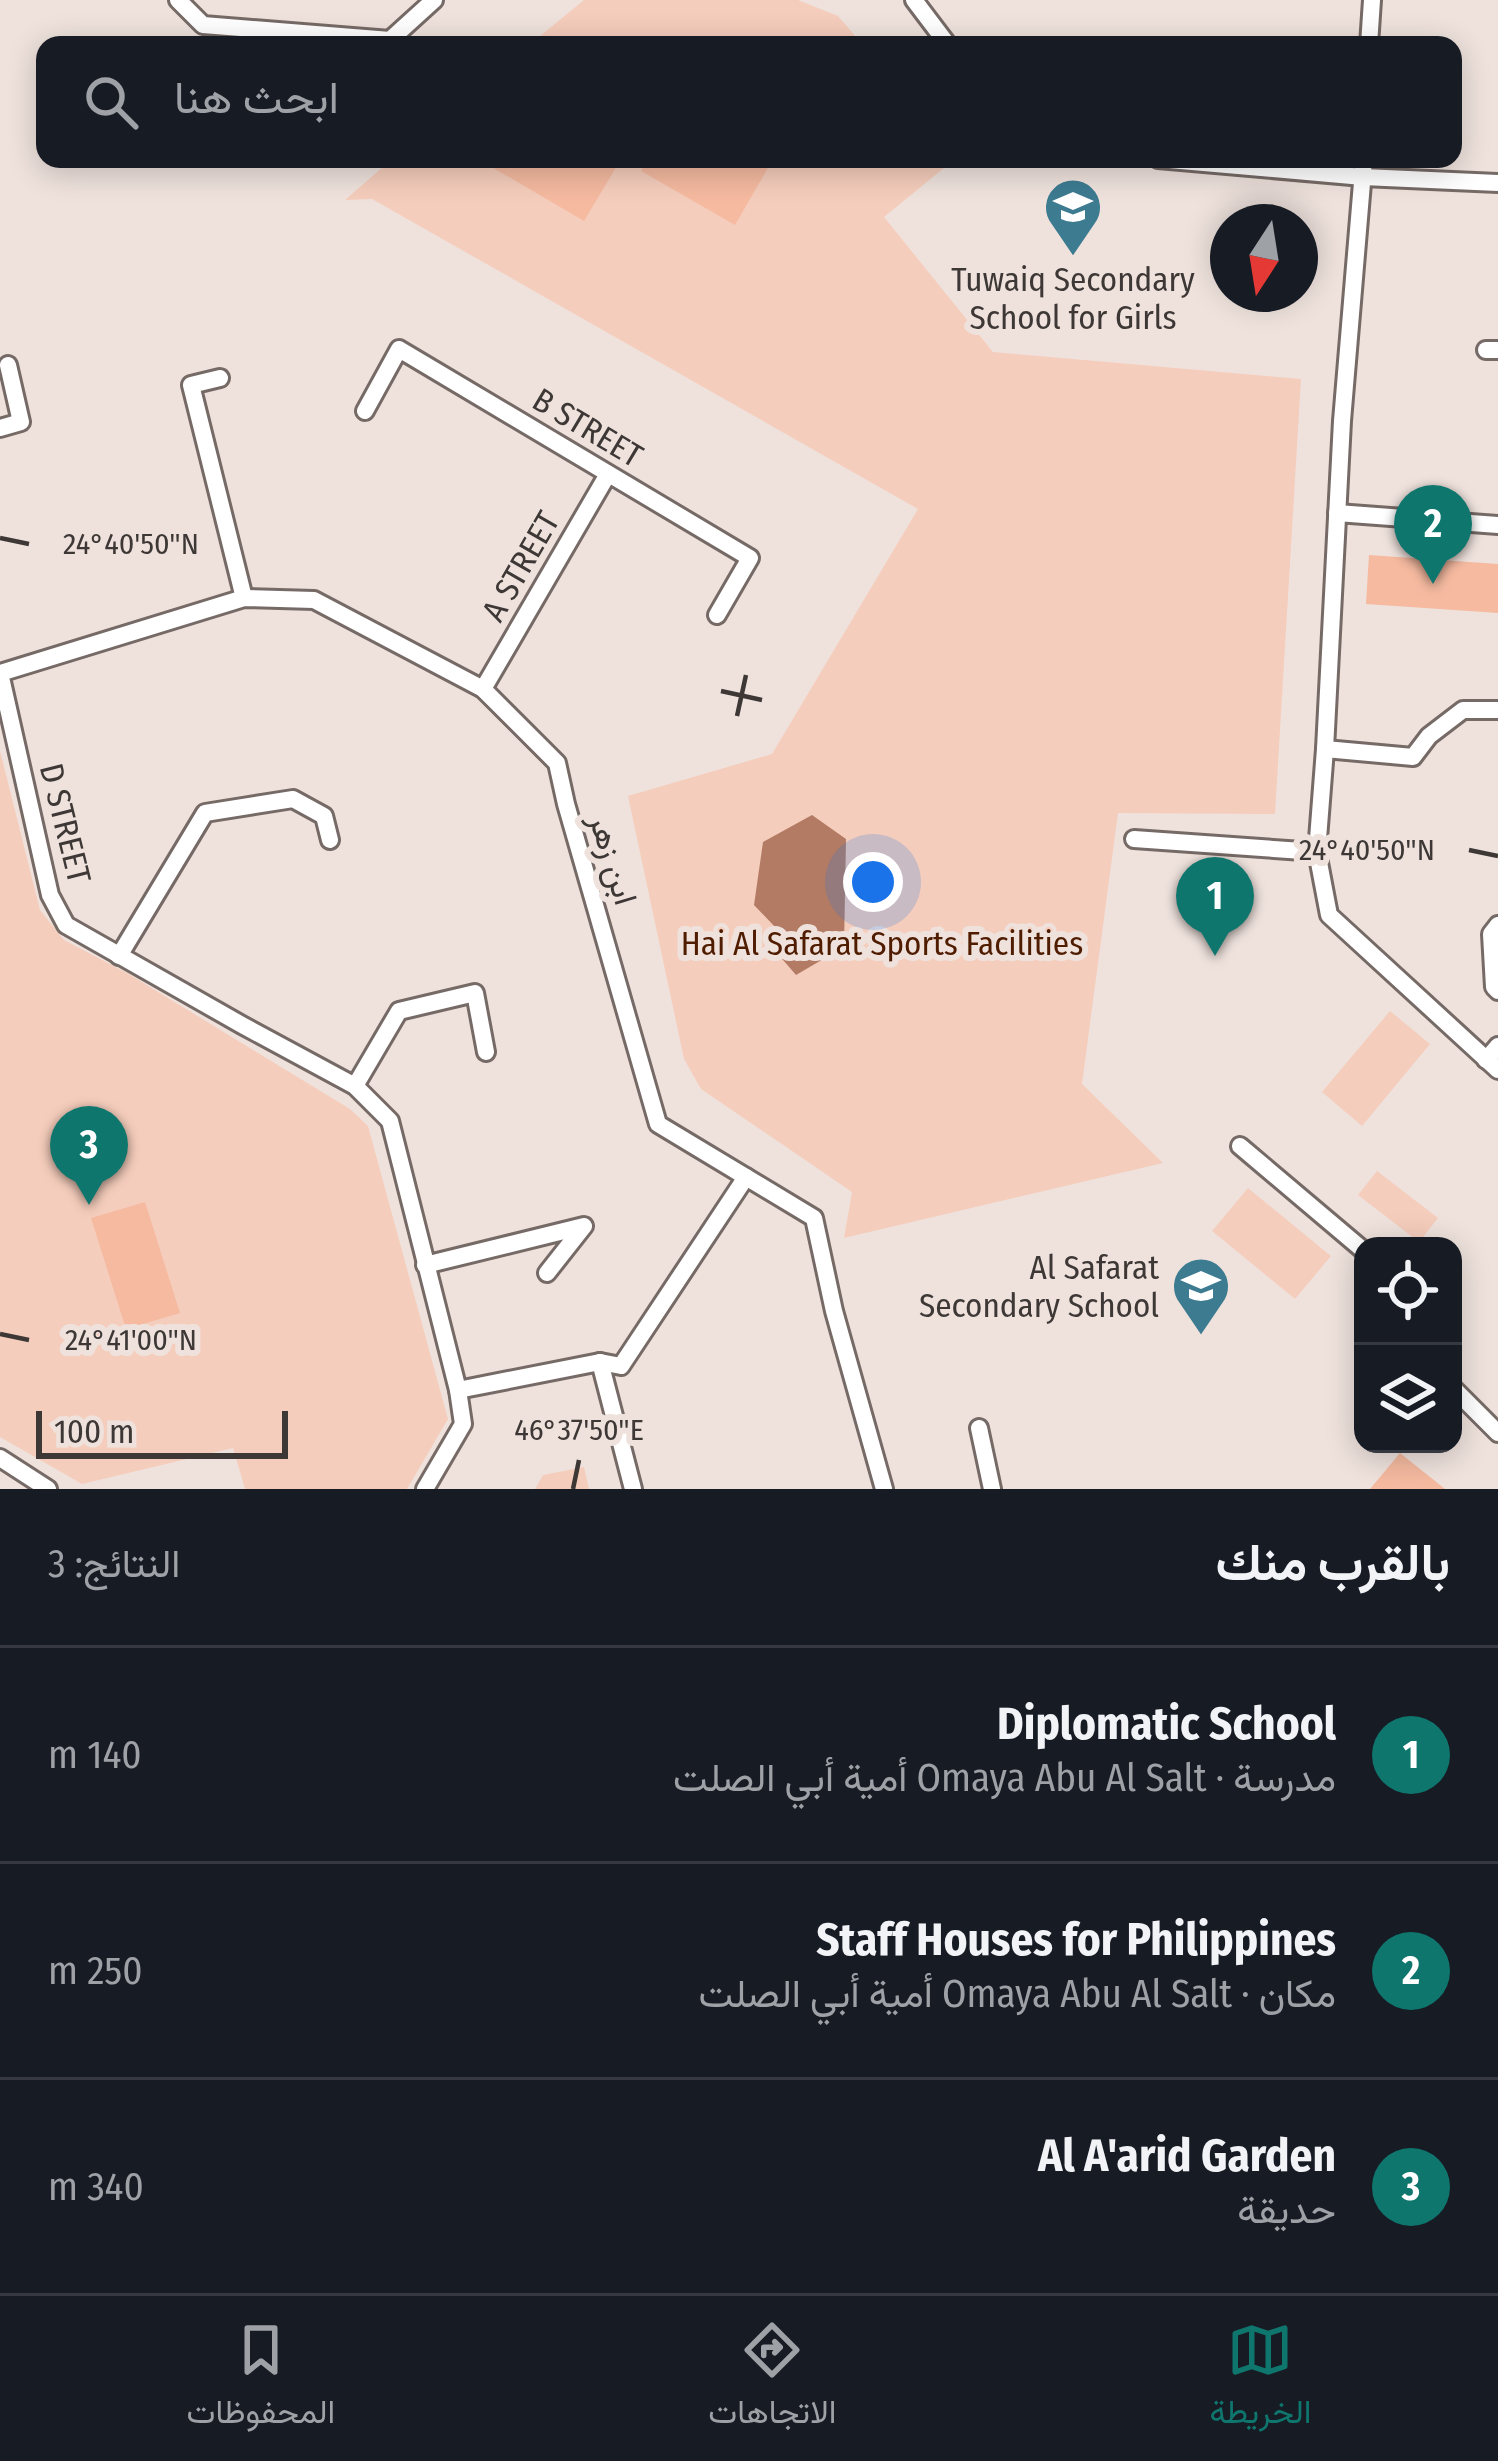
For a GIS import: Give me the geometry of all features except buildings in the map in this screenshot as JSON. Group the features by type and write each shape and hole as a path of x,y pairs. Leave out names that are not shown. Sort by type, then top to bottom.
{"street":[{"path":"178,0 202,25 340,36"},
{"path":"394,36 434,0"},
{"path":"914,0 941,36"},
{"path":"1370,36 1372,0"},
{"path":"1494,1058 1329,915 1317,852 1342,421 1363,168 1498,183"},
{"name":"B STREET","path":"364,411 400,349 750,558 717,615"},
{"path":"0,428 21,422 8,364"},
{"path":"220,378 190,385 244,598"},
{"name":"A STREET","path":"483,689 608,474"},
{"path":"1337,513 1498,525"},
{"name":"ابن زهر","path":"0,673 244,598 314,600 483,689 556,763 658,1124 814,1218 834,1311 884,1489"},
{"name":"D STREET","path":"0,673 50,895 66,925 355,1086 390,1121 463,1424 425,1489"},
{"path":"1325,749 1413,757 1462,710 1498,710"},
{"path":"119,956 205,813 293,799 324,816 330,840"},
{"path":"1134,839 1317,852"},
{"path":"1498,925 1491,934 1498,991"},
{"path":"355,1086 399,1011 475,993 486,1052"},
{"path":"1240,1146 1354,1242"},
{"path":"458,1390 600,1361 621,1366 746,1177"},
{"path":"424,1265 584,1226 547,1273"},
{"path":"600,1361 633,1489"},
{"path":"1462,1397 1498,1433"},
{"path":"979,1428 992,1489"},
{"path":"0,1458 48,1489"}],"green space":[{"path":"584,0 798,0 838,16 855,36 540,36"},
{"name":"Hai Al Safarat Sports Facilities","path":"382,168 944,168 884,217 993,352 1301,379 1275,814 1118,813 1082,1084 1163,1163 844,1238 852,1192 701,1089 684,1059 628,796 772,754 918,509 372,199 345,200"},
{"path":"0,751 40,910 64,940 127,973 350,1109 368,1126 448,1419 407,1489 245,1489 233,1448 82,1484 0,1437"},
{"path":"1390,1011 1430,1044 1362,1126 1322,1092"},
{"path":"1377,1171 1438,1218 1423,1237 1413,1237 1358,1195"},
{"path":"1248,1188 1331,1256 1295,1299 1212,1231"},
{"path":"584,1467 589,1489 535,1489 543,1475"}],"shaded area":[{"path":"812,815 846,839 844,947 796,975 771,946 776,928 754,905 763,842"}],"place":[{"name":"Tuwaiq Secondary School for Girls","path":"1073,258"},
{"name":"Staff Houses for Philippines","path":"1433,584"},
{"name":"Diplomatic School","path":"1215,956"},
{"name":"Al A'arid Garden","path":"89,1205"},
{"name":"Al Safarat Secondary School","path":"1201,1337"}]}
